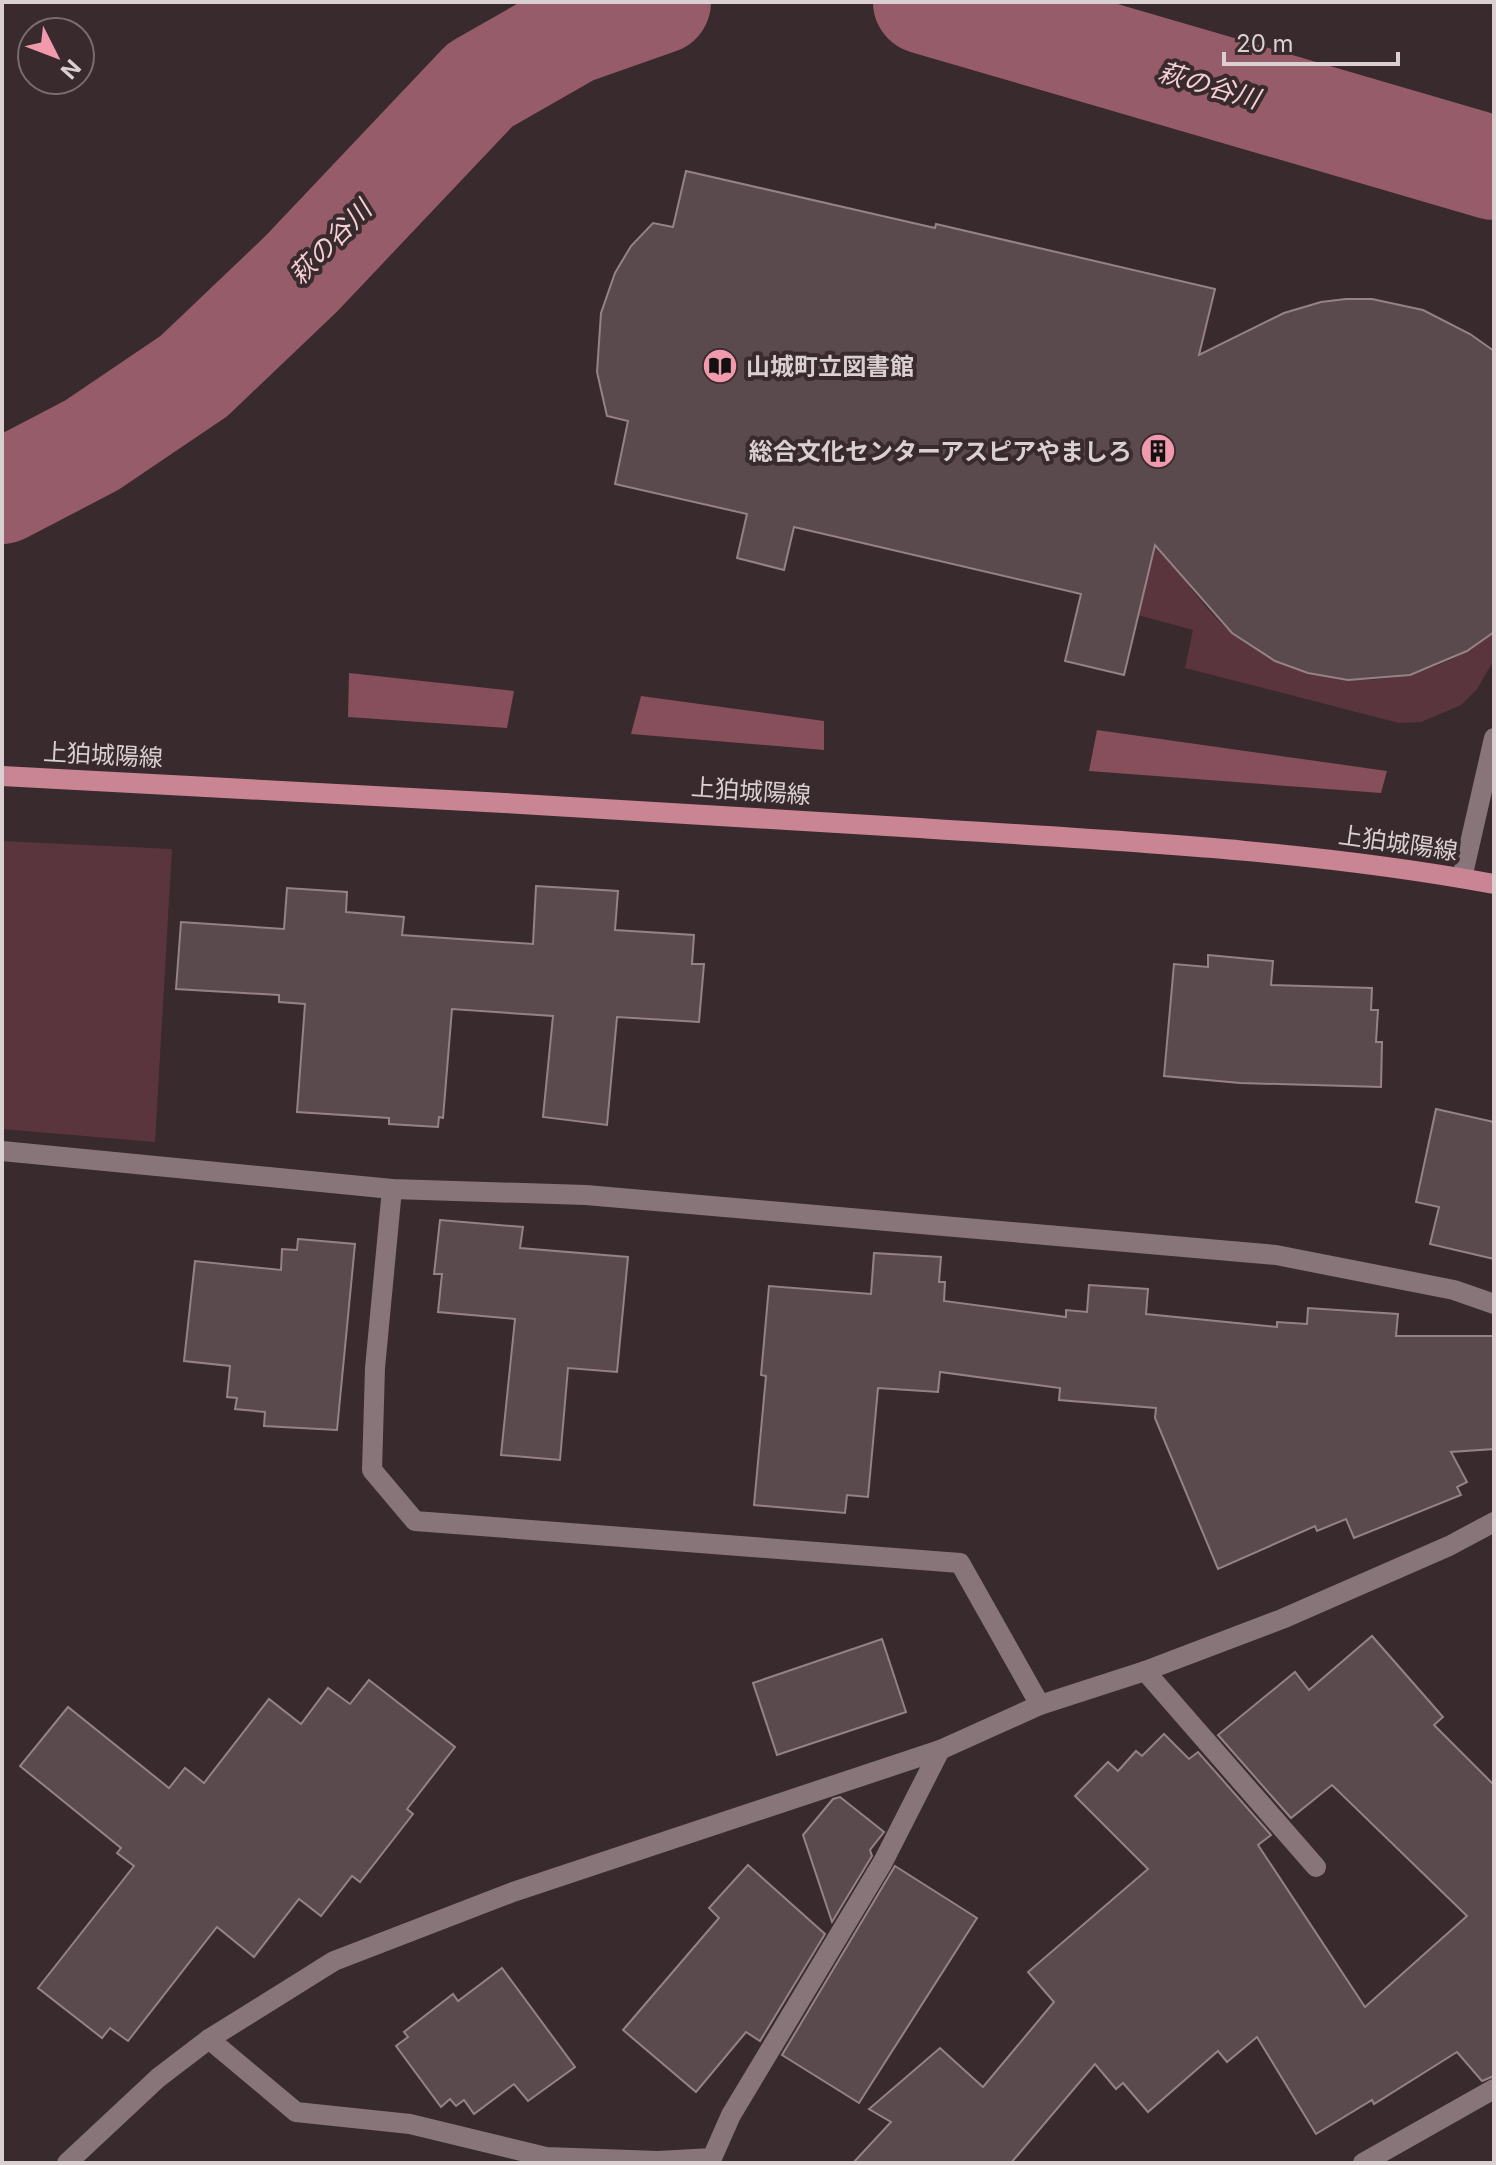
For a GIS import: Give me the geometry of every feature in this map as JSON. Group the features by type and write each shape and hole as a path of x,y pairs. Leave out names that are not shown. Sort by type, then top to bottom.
{"main road":[{"name":"上狛城陽線","path":"2,776 542,804 1120,841 1348,862 1494,884"}],"street":[{"path":"1462,878 1494,738"},
{"path":"2,1151 392,1189 586,1195 1276,1255 1454,1290 1494,1304"},
{"path":"392,1189 375,1368 372,1470 415,1521 960,1563 1040,1705"},
{"path":"67,2163 158,2078 209,2039 334,1961 513,1892 940,1750 1040,1705 1145,1671 1282,1619 1449,1546 1494,1522"},
{"path":"1145,1671 1316,1867"},
{"path":"209,2039 296,2112 410,2124 546,2157 712,2161 731,2115 883,1862 940,1750"},
{"path":"1363,2163 1494,2089"}],"shaded area":[{"path":"1155,545 1231,632 1261,653 1294,668 1328,677 1362,680 1397,677 1431,668 1464,653 1494,632 1494,660 1477,689 1461,705 1421,722 1399,723 1185,668 1193,630 1138,615"},
{"path":"349,673 514,691 507,728 348,717"},
{"path":"641,696 824,721 824,750 631,734"},
{"path":"1097,730 1387,771 1381,793 1089,771"},
{"path":"2,841 172,849 155,1142 2,1129"}],"building":[{"name":"総合文化センターアスピアやましろ","path":"686,171 935,228 936,224 1215,289 1199,355 1284,313 1321,302 1346,299 1372,299 1423,310 1470,334 1494,351 1494,632 1467,651 1410,675 1348,680 1308,673 1275,661 1232,633 1155,545 1124,675 1065,661 1081,594 794,527 784,570 737,558 747,514 615,484 628,421 607,416 597,372 601,313 615,273 631,246 653,223 673,227"},
{"path":"536,886 618,891 615,930 694,935 692,964 704,964 699,1022 617,1017 607,1125 543,1117 553,1016 452,1009 443,1118 439,1117 438,1127 389,1124 389,1118 297,1112 305,1004 279,1002 279,995 176,989 181,922 284,929 287,888 347,892 346,912 404,917 402,935 533,944"},
{"path":"1208,955 1273,961 1271,985 1372,988 1371,1010 1378,1010 1376,1042 1382,1042 1381,1087 1240,1083 1164,1076 1174,964 1208,967"},
{"path":"1436,1109 1494,1122 1494,1259 1430,1244 1439,1207 1416,1202"},
{"path":"440,1220 523,1227 520,1248 628,1257 617,1372 568,1368 560,1460 501,1455 515,1319 438,1312 442,1274 434,1274"},
{"path":"298,1239 355,1244 337,1430 264,1426 265,1412 235,1409 237,1398 227,1397 230,1366 184,1361 195,1261 281,1270 282,1249 297,1250"},
{"path":"874,1253 941,1257 939,1282 945,1282 944,1301 1066,1317 1066,1310 1087,1312 1089,1285 1148,1289 1146,1314 1277,1327 1277,1322 1307,1324 1308,1308 1398,1314 1396,1336 1494,1336 1494,1449 1451,1452 1467,1482 1457,1487 1461,1495 1354,1538 1346,1519 1317,1531 1315,1526 1218,1569 1155,1418 1156,1408 1059,1400 1060,1388 940,1372 938,1392 878,1388 868,1497 847,1495 845,1513 754,1505 766,1376 761,1375 769,1286 871,1294"},
{"path":"1372,1636 1443,1717 1434,1725 1494,1785 1494,2076 1482,2081 1457,2052 1374,2104 1372,2100 1316,2134 1257,2037 1227,2062 1218,2051 1148,2112 1123,2083 1116,2089 1095,2064 1011,2163 853,2163 891,2122 869,2109 940,2048 983,2087 1054,2002 1028,1972 1148,1869 1075,1796 1108,1762 1118,1771 1136,1751 1142,1756 1164,1734 1189,1759 1198,1752 1271,1835 1258,1845 1365,2007 1467,1916 1332,1785 1291,1818 1218,1735 1295,1672 1309,1690"},
{"path":"882,1639 906,1712 777,1755 753,1683"},
{"path":"369,1680 455,1747 407,1809 413,1814 360,1882 352,1876 321,1916 299,1899 254,1957 217,1927 128,2041 110,2028 102,2038 38,1988 134,1866 117,1853 121,1848 20,1766 68,1707 169,1788 185,1768 204,1783 269,1699 301,1724 328,1688 350,1704"},
{"path":"840,1797 884,1832 870,1850 872,1856 832,1922 803,1835 833,1799"},
{"path":"748,1865 825,1934 760,2041 746,2032 696,2092 623,2030 719,1918 709,1908"},
{"path":"895,1866 977,1918 859,2103 782,2055"},
{"path":"502,1968 575,2067 528,2101 514,2084 474,2114 464,2100 456,2106 450,2099 441,2107 396,2046 408,2037 404,2032 453,1994 458,2001"}],"waterway":[{"name":"萩の谷川","path":"2,492 92,445 194,376 302,273 480,85 571,33 659,2"},
{"name":"萩の谷川","path":"925,2 1494,168"}],"place":[{"name":"山城町立図書館","path":"720,366"},
{"name":"総合文化センターアスピアやましろ","path":"1158,451"}]}
